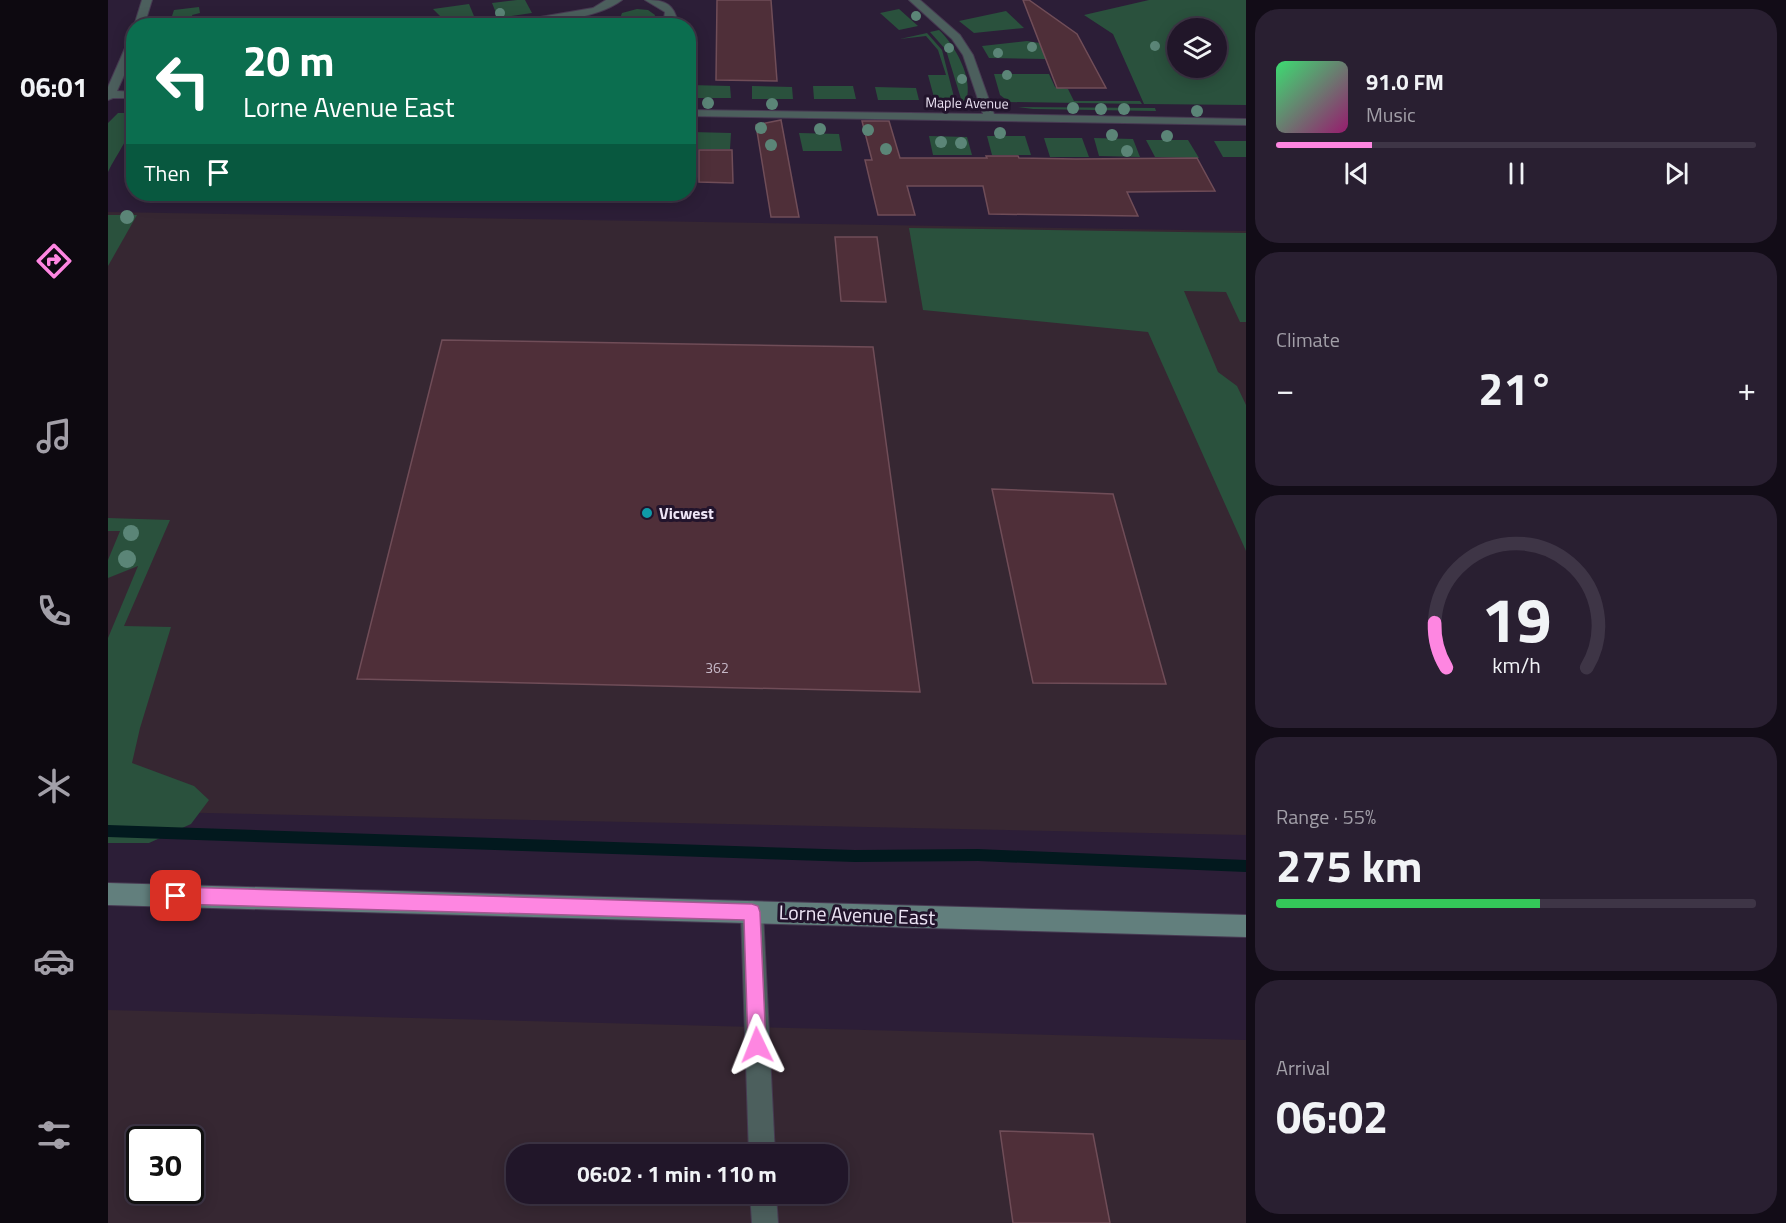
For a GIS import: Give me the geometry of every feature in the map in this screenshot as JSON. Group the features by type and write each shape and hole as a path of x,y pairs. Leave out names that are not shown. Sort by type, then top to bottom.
{"main road":[{"name":"Lorne Avenue East","path":"108,894 1246,926"}],"street":[{"path":"141,18 147,0"},
{"path":"544,18 596,10 617,0"},
{"path":"650,0 668,8 672,18"},
{"path":"914,0 956,37 968,55 990,119"},
{"path":"593,18 596,10"},
{"path":"126,57 109,95 126,95"},
{"name":"Maple Avenue","path":"696,113 1246,122"},
{"path":"752,912 762,1144"},
{"path":"764,1204 765,1223"}],"shaded area":[{"path":"108,212 1246,231 1246,835 108,811"},
{"path":"108,1010 1246,1040 1246,1223 108,1223"}],"green space":[{"path":"525,0 532,13 498,18 492,3"},
{"path":"1149,0 1246,0 1246,105 1144,104 1113,34 1084,15"},
{"path":"469,4 475,18 442,18 433,9"},
{"path":"199,7 200,13 192,15 193,18 171,18 174,10"},
{"path":"637,9 648,10 655,15 654,18 620,18 622,13"},
{"path":"899,9 918,26 899,30 880,13"},
{"path":"1006,11 1024,28 974,33 959,21"},
{"path":"939,30 951,44 962,63 968,92 966,101 962,102 946,50 930,32"},
{"path":"927,33 942,50 955,101 935,101 928,75 946,75 938,50 926,36 900,39"},
{"path":"1027,41 1046,44 1045,59 989,58 982,46"},
{"path":"994,74 1049,74 1055,87 1068,89 1074,101 1140,101 1142,104 1009,102 1000,95"},
{"path":"696,85 730,86 731,98 696,98"},
{"path":"752,86 792,87 793,99 752,99"},
{"path":"813,86 853,86 856,99 814,99"},
{"path":"875,87 916,88 919,100 878,100"},
{"path":"1018,107 1155,108 1156,111 1033,109"},
{"path":"118,113 126,113 126,139 108,172 108,123"},
{"path":"696,132 731,133 730,149 696,149"},
{"path":"799,133 839,134 842,151 803,151"},
{"path":"929,136 967,137 972,155 933,155"},
{"path":"987,136 1025,136 1031,155 992,155"},
{"path":"1044,138 1082,138 1089,157 1050,157"},
{"path":"1094,138 1133,139 1140,157 1099,156"},
{"path":"1146,140 1188,140 1199,158 1155,157"},
{"path":"1214,141 1246,141 1246,157 1223,157"},
{"path":"108,215 137,215 108,266"},
{"path":"909,228 1246,233 1246,322 1240,322 1226,292 1184,291 1218,372 1237,386 1246,405 1246,551 1148,332 923,310"},
{"path":"108,518 170,520 124,626 171,627 140,728 132,763 194,786 209,800 191,824 149,843 108,843 108,638 138,566 108,578 108,560 120,531 108,531"}],"building":[{"path":"717,0 771,0 777,81 716,80"},
{"path":"1023,0 1029,0 1077,34 1106,88 1057,88"},
{"path":"781,120 799,217 771,217 756,125"},
{"path":"862,121 889,121 900,158 1018,156 1019,158 1076,159 1197,158 1215,191 1127,192 1138,216 989,214 983,186 907,186 915,215 878,215 865,160 872,160"},
{"path":"699,150 732,150 733,183 699,182"},
{"path":"835,237 877,237 886,302 841,301"},
{"name":"Vicwest","path":"442,340 873,347 920,692 357,679"},
{"path":"992,489 1113,494 1166,684 1033,683"},
{"path":"1000,1131 1093,1134 1110,1223 1013,1223"}],"waterway":[{"path":"108,831 855,856 978,855 1246,866"}],"place":[{"name":"Vicwest","path":"647,513"}],"route":[{"path":"176,896 752,912 757,1045"}]}
